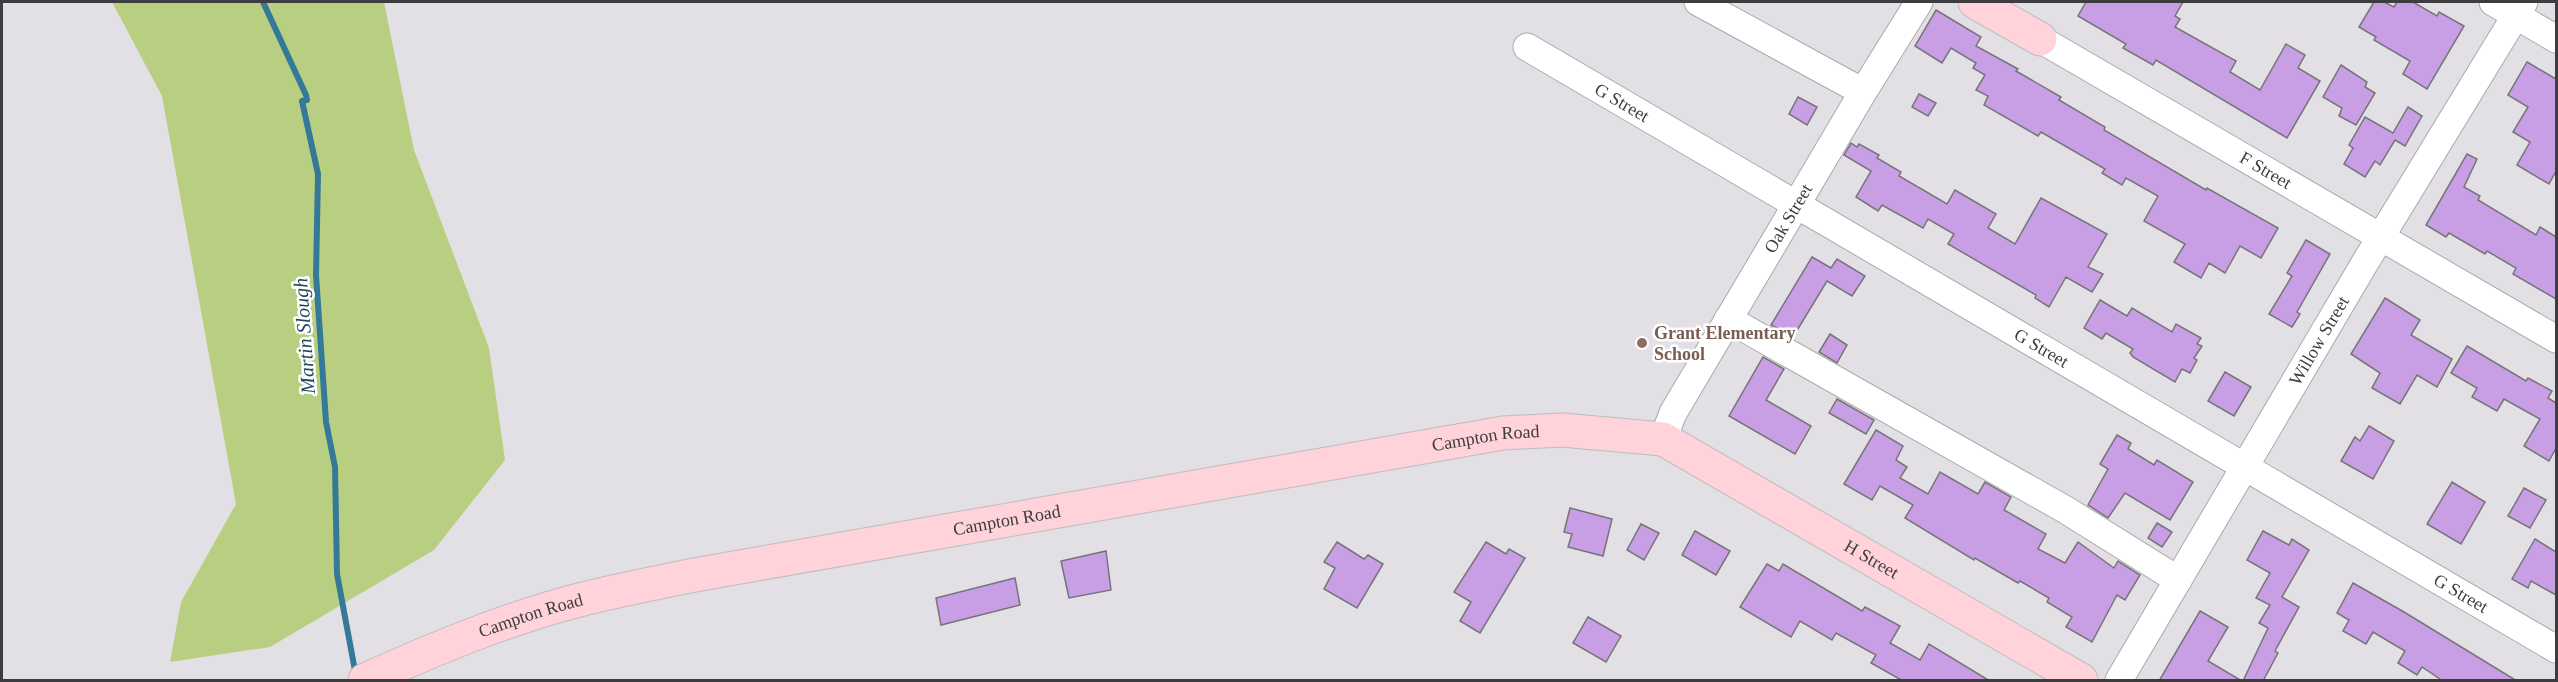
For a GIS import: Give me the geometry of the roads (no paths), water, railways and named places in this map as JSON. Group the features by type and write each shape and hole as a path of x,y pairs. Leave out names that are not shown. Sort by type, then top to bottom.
{"main road":[{"name":"F Street","path":"1975,2 2040,39"},
{"name":"Campton Road","path":"365,681 416,657 538,612 578,600 700,574 1503,433 1562,430 1664,439"},
{"name":"H Street","path":"1664,439 2081,681"}],"street":[{"path":"1698,2 1863,92"},
{"name":"Oak Street","path":"1664,439 1673,413 1863,92 1919,2"},
{"path":"2493,2 2520,8 2556,39"},
{"name":"Willow Street","path":"2119,681 2520,8"},
{"name":"F Street","path":"2040,39 2556,339"},
{"name":"G Street","path":"1527,47 2556,649"},
{"path":"1728,319 2066,510 2178,580"}],"waterway":[{"name":"Martin Slough","path":"263,2 306,95 307,100 302,101 318,174 316,275 326,422 335,467 337,574 356,676"}],"place":[{"name":"Grant Elementary School","path":"1642,343"}]}
